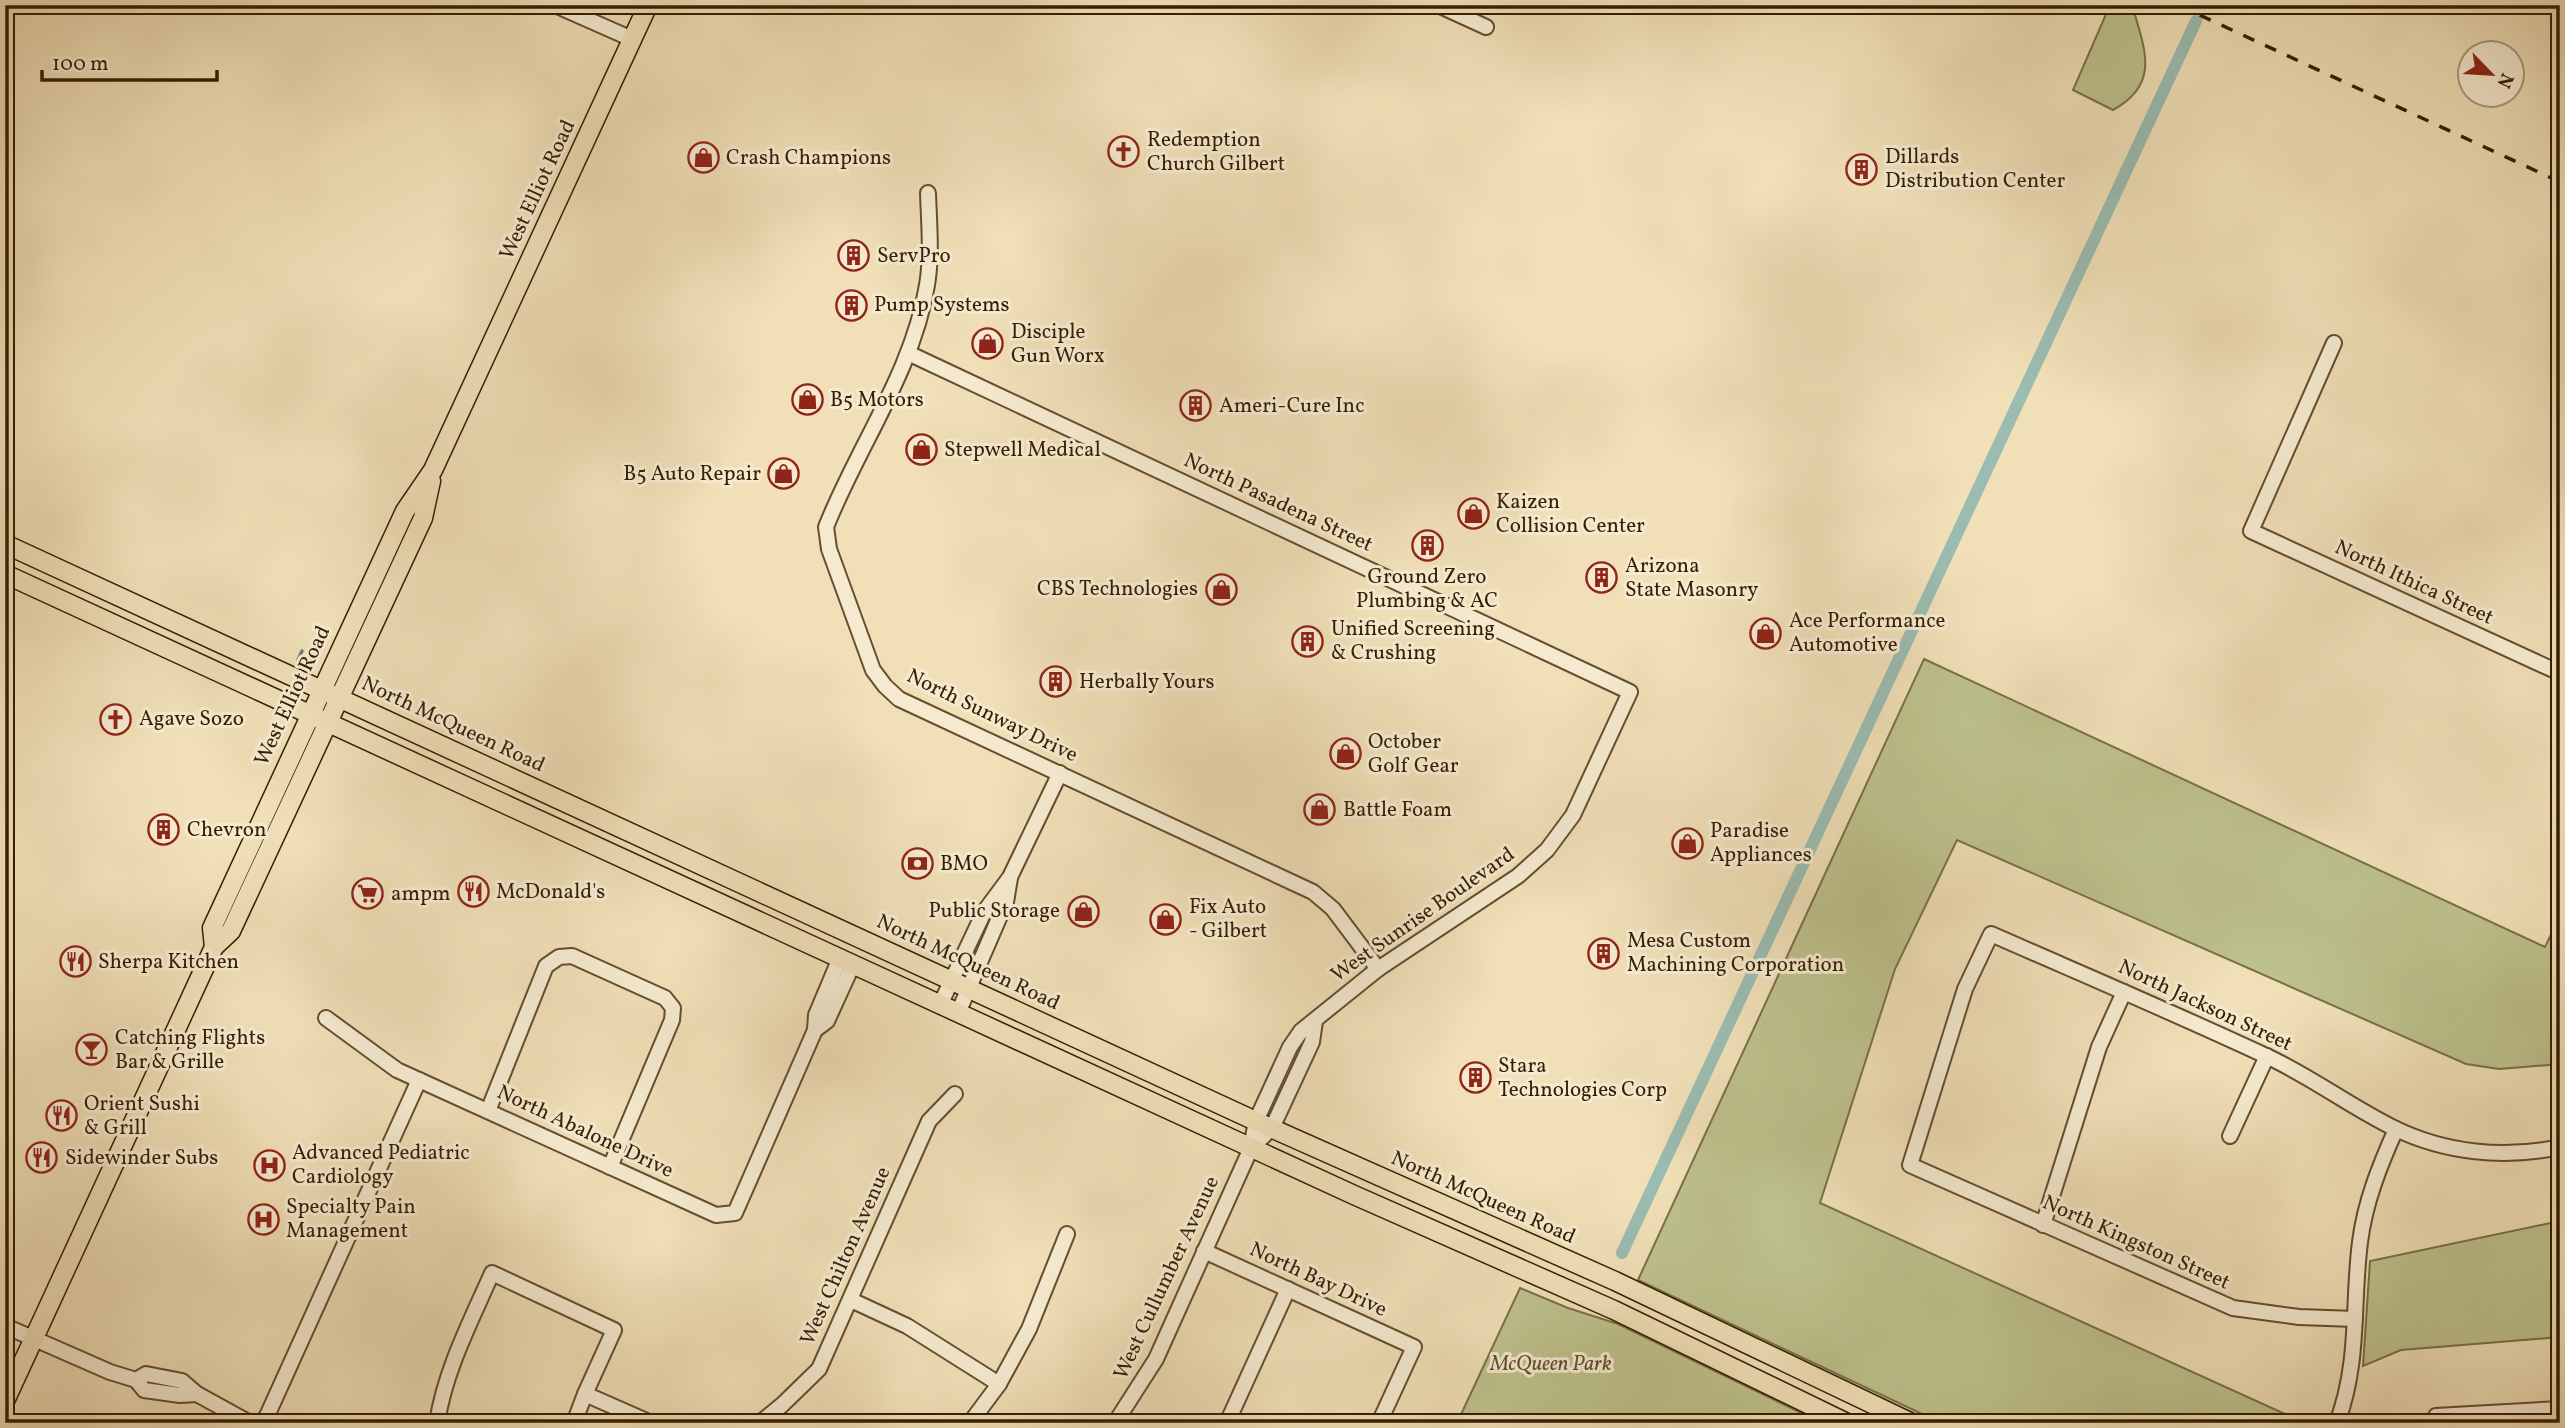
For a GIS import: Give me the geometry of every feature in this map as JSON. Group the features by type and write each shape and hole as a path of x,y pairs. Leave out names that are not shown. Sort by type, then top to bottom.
{"main road":[{"name":"West Elliot Road","path":"214,947 212,928 321,689 405,510 433,470 648,5"},
{"name":"West Elliot Road","path":"5,1401 214,947 231,931 423,518 433,470"},
{"name":"North McQueen Road","path":"5,544 1264,1125 1615,1282 1912,1423"},
{"path":"39,589 43,561"},
{"path":"5,574 1251,1148 1604,1305 1848,1423 1860,1399"},
{"path":"638,865 650,841"},
{"path":"1604,1305 1615,1282"}],"street":[{"path":"555,5 632,39"},
{"path":"1438,5 1486,27"},
{"name":"North Sunway Drive","path":"928,194 930,249 927,285 908,353 827,527 829,549 873,670 899,699 1313,892 1333,909 1378,969"},
{"name":"North Ithica Street","path":"2334,343 2251,531 2560,673"},
{"name":"North Pasadena Street","path":"908,353 1630,692"},
{"name":"West Sunrise Boulevard","path":"1251,1148 1312,1042 1315,1021 1378,969 1518,876 1547,850 1573,815 1630,692"},
{"path":"940,1005 984,912 1010,877 1060,773"},
{"path":"958,1013 1006,902 1010,877"},
{"name":"North Jackson Street","path":"1910,1165 1965,989 1991,934 2267,1056 2396,1129 2451,1148 2491,1154 2537,1152 2560,1147"},
{"path":"488,1111 546,966 559,957 572,956 665,998 673,1008 672,1020 610,1167"},
{"name":"North Abalone Drive","path":"326,1018 397,1070 716,1215 735,1213 815,1030 816,1015 826,1008 846,961"},
{"path":"2043,1225 2099,1047 2124,992"},
{"path":"2230,1136 2267,1056"},
{"path":"262,1423 419,1080"},
{"name":"West Chilton Avenue","path":"760,1423 819,1368 929,1121 954,1094"},
{"path":"2337,1423 2346,1398 2354,1358 2360,1241 2375,1176 2396,1129"},
{"name":"West Cullumber Avenue","path":"1115,1423 1156,1359 1251,1148"},
{"name":"North Kingston Street","path":"1910,1165 2233,1308 2299,1317 2355,1319"},
{"path":"970,1423 999,1384 1029,1329 1067,1234"},
{"name":"North Bay Drive","path":"1204,1251 1414,1347 1379,1423"},
{"path":"437,1423 441,1398 454,1360 492,1273 614,1330 574,1423"},
{"path":"1227,1423 1288,1289"},
{"path":"851,1300 907,1326 999,1384"},
{"path":"5,1326 110,1372 136,1380 144,1390 172,1387 182,1381 197,1394 254,1423"},
{"path":"585,1394 651,1423"},
{"path":"2433,1423 2436,1416 2560,1409"}],"green space":[{"path":"2110,5 2116,5 2135,15 2145,56 2145,68 2137,91 2113,110 2073,90"},
{"path":"1924,659 2545,947 2560,916 2560,1064 2499,1069 2466,1064 1957,840 1895,969 1820,1203 2305,1423 1941,1423 1638,1280"},
{"path":"2560,1221 2560,1337 2401,1350 2363,1366 2370,1261"},
{"name":"McQueen Park","path":"1520,1288 1568,1308 1618,1324 1822,1423 1457,1423"}],"waterway":[{"path":"2202,9 2203,5"},
{"path":"1622,1253 2196,21"},
{"path":"298,660 302,651"}],"railway":[{"path":"2178,5 2560,182"}],"place":[{"name":"Redemption Church Gilbert","path":"1124,152"},
{"name":"Crash Champions","path":"703,158"},
{"name":"Dillards Distribution Center","path":"1862,169"},
{"name":"ServPro","path":"854,256"},
{"name":"Pump Systems","path":"851,305"},
{"name":"Disciple Gun Worx","path":"988,344"},
{"name":"B5 Motors","path":"807,400"},
{"name":"Ameri-Cure Inc","path":"1196,406"},
{"name":"Stepwell Medical","path":"921,450"},
{"name":"B5 Auto Repair","path":"784,474"},
{"name":"Kaizen Collision Center","path":"1473,514"},
{"name":"Ground Zero Plumbing & AC","path":"1427,545"},
{"name":"Arizona State Masonry","path":"1602,578"},
{"name":"CBS Technologies","path":"1221,589"},
{"name":"Ace Performance Automotive","path":"1766,633"},
{"name":"Unified Screening & Crushing","path":"1308,641"},
{"name":"Herbally Yours","path":"1056,682"},
{"name":"Agave Sozo","path":"116,719"},
{"name":"October Golf Gear","path":"1345,754"},
{"name":"Battle Foam","path":"1320,810"},
{"name":"Chevron","path":"164,830"},
{"name":"Paradise Appliances","path":"1687,843"},
{"name":"BMO","path":"917,864"},
{"name":"McDonald's","path":"473,892"},
{"name":"ampm","path":"368,894"},
{"name":"Public Storage","path":"1083,911"},
{"name":"Fix Auto - Gilbert","path":"1166,919"},
{"name":"Mesa Custom Machining Corporation","path":"1604,953"},
{"name":"Sherpa Kitchen","path":"75,962"},
{"name":"Catching Flights Bar & Grille","path":"92,1050"},
{"name":"Stara Technologies Corp","path":"1475,1078"},
{"name":"Orient Sushi & Grill","path":"61,1116"},
{"name":"Sidewinder Subs","path":"42,1158"},
{"name":"Advanced Pediatric Cardiology","path":"269,1165"},
{"name":"Specialty Pain Management","path":"263,1219"}]}
